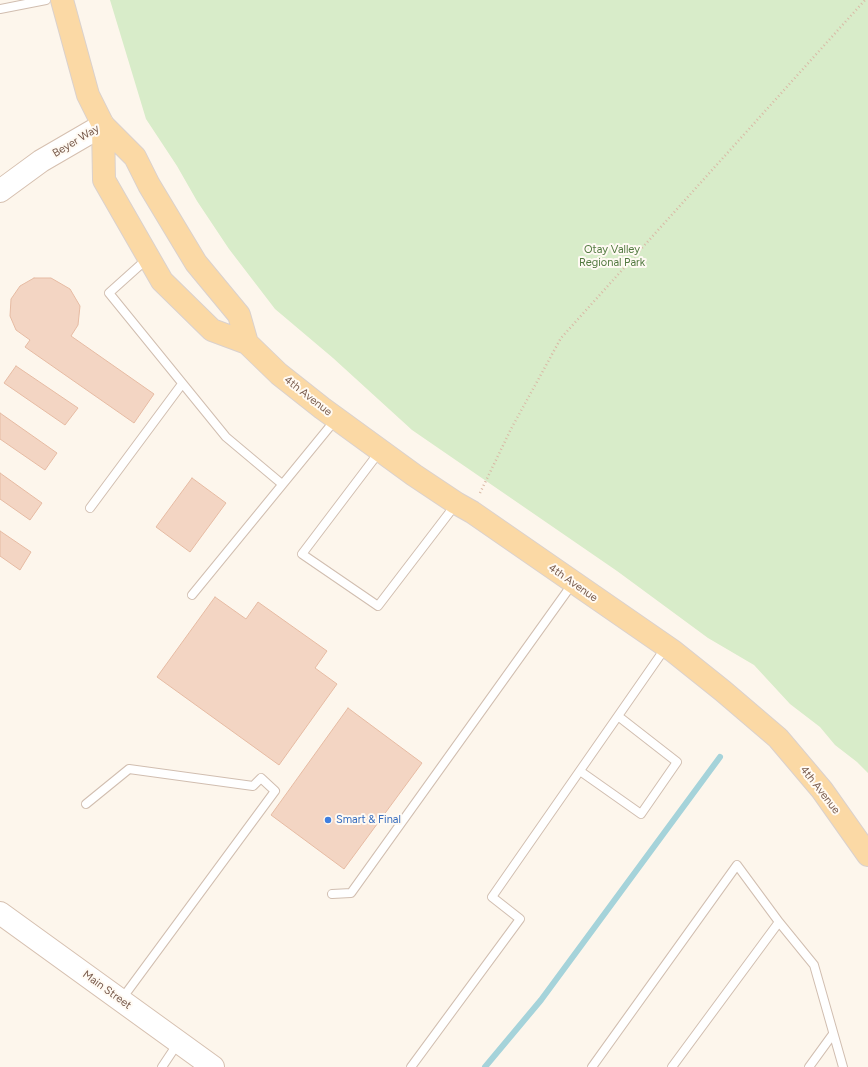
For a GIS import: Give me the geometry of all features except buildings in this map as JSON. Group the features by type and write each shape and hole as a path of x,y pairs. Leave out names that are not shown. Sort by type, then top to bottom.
{"main road":[{"name":"Beyer Way","path":"0,191 41,161 103,125 88,96 62,0"},
{"name":"4th Avenue","path":"103,125 104,180 162,281 212,330 246,343 279,374 336,418 380,450 666,647 723,691 778,738 822,790 868,855"},
{"path":"103,125 135,157 148,185 196,263 239,315 246,343"},
{"name":"Main Street","path":"0,914 213,1067"}],"lane":[{"path":"0,9 46,0"},
{"path":"149,258 109,293 226,438 282,484"},
{"path":"90,508 182,384"},
{"path":"192,595 336,418"},
{"path":"380,450 302,554 378,606 464,508"},
{"path":"332,894 351,893 573,583"},
{"path":"411,1067 520,919 492,897 666,647"},
{"path":"580,771 641,814 677,762 618,716"},
{"path":"86,804 129,770 253,786 261,778 275,791 120,1000"},
{"path":"592,1067 738,865 779,922 814,965 843,1067"},
{"path":"672,1067 779,922"},
{"path":"808,1067 833,1034"},
{"path":"162,1067 178,1042"}],"path":[{"path":"464,508 511,429 561,338 865,0"}],"green space":[{"name":"Otay Valley Regional Park","path":"110,0 868,0 868,773 857,762 835,745 820,727 790,704 754,665 708,638 617,571 412,430 333,358 275,309 229,249 146,119"}],"waterway":[{"path":"485,1067 541,1000 720,757"}],"place":[{"name":"Smart & Final","path":"328,820"}]}
